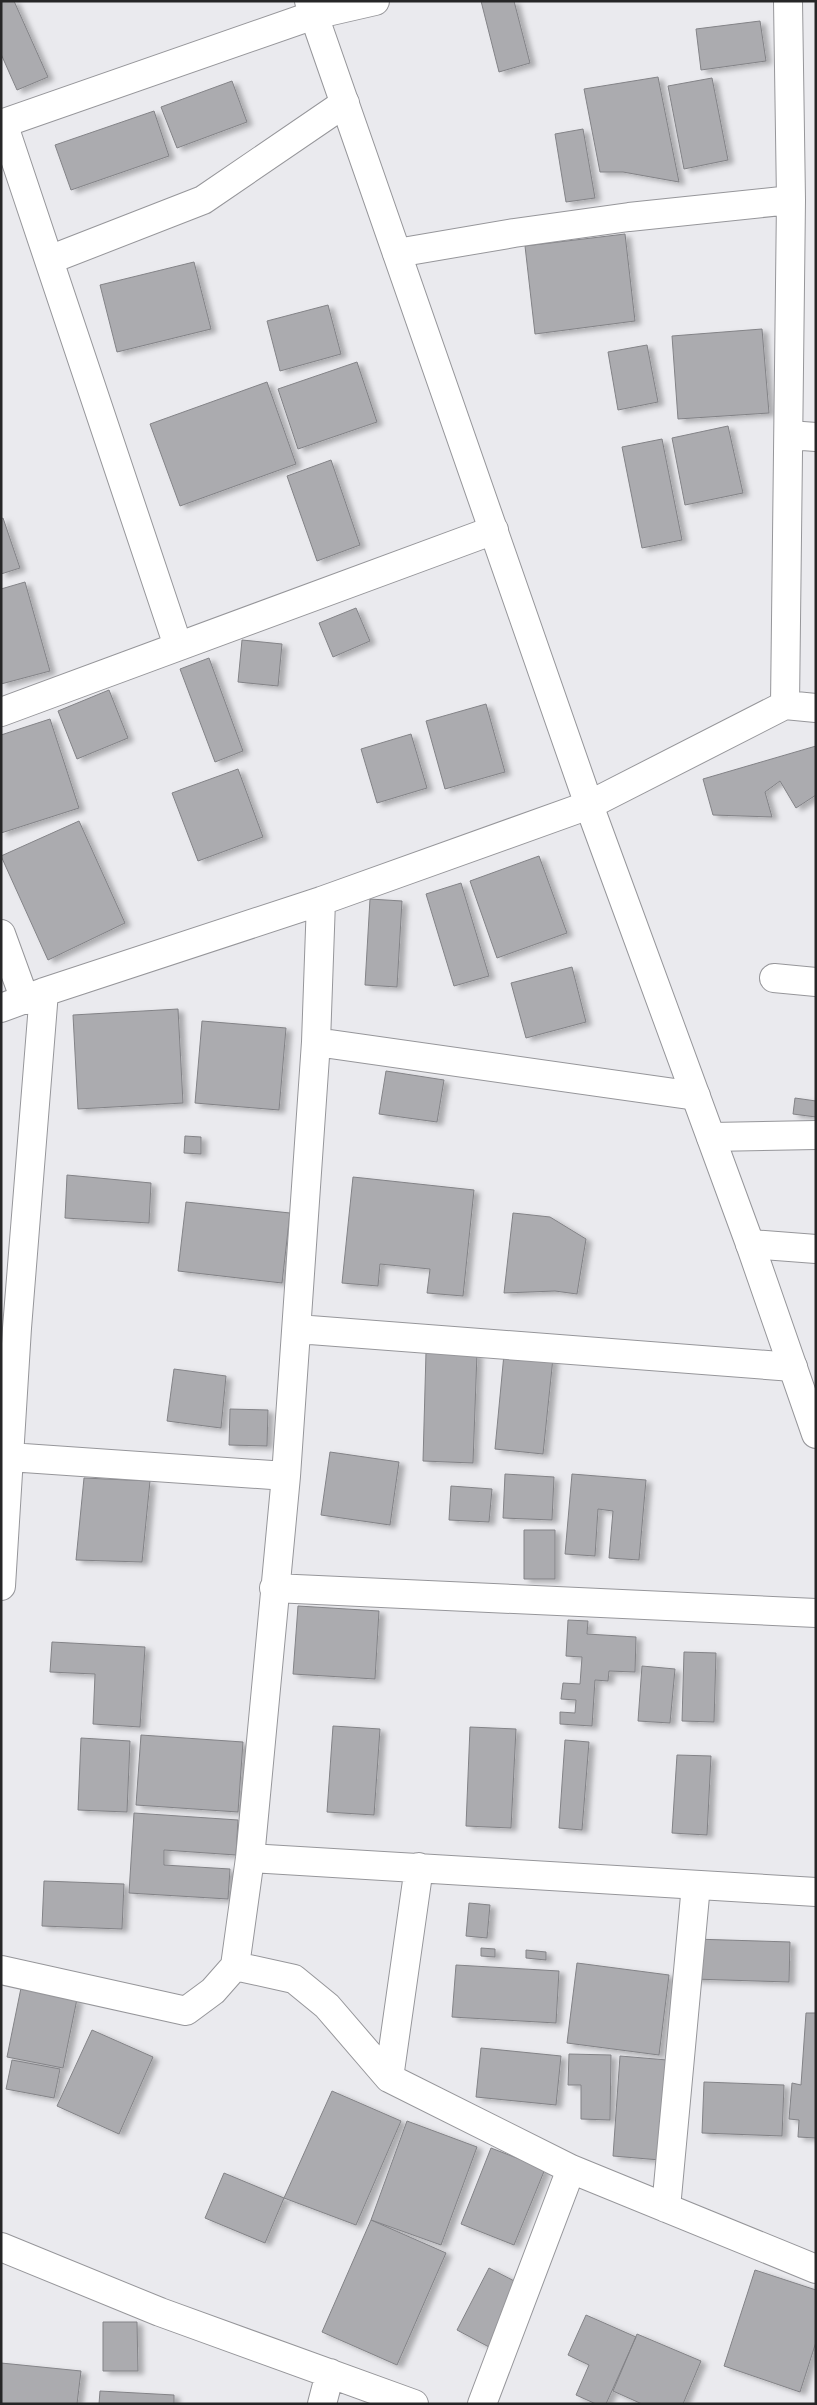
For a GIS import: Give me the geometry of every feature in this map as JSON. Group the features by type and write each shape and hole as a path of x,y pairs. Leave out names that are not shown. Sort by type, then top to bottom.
{"street":[{"path":"178,646 2,123 312,8 375,1"},
{"path":"784,705 802,436 791,200 788,1"},
{"path":"312,8 589,805 750,1244 816,1434"},
{"path":"49,260 203,200 345,103"},
{"path":"397,253 514,232 629,217 791,200"},
{"path":"1,712 494,530"},
{"path":"23,1000 321,901 589,805 784,705 816,708"},
{"path":"1,1970 186,2011 213,1991 235,1966 250,1858 286,1476 316,1042 321,901"},
{"path":"1,934 23,1000 9,1328 9,1457 1,1586"},
{"path":"774,978 816,982"},
{"path":"316,1042 696,1096"},
{"path":"711,1137 816,1135"},
{"path":"750,1244 816,1249"},
{"path":"297,1329 793,1367"},
{"path":"9,1457 286,1476"},
{"path":"274,1588 816,1613"},
{"path":"250,1858 816,1892"},
{"path":"389,2078 419,1867"},
{"path":"666,2208 696,1885"},
{"path":"235,1966 294,1979 327,2006 389,2078 571,2169 816,2269"},
{"path":"482,2404 571,2169"},
{"path":"1,2247 160,2312 414,2404"},
{"path":"322,2404 330,2373"}],"building":[{"path":"1,1 14,1 48,77 17,90 1,54"},
{"path":"481,1 514,1 530,63 499,72"},
{"path":"760,21 766,61 701,70 696,29"},
{"path":"658,77 679,182 623,172 600,172 584,89"},
{"path":"712,78 728,160 684,169 668,86"},
{"path":"232,81 247,122 177,148 161,107"},
{"path":"154,111 169,156 71,190 55,145"},
{"path":"583,129 595,198 566,202 555,134"},
{"path":"625,234 635,321 535,334 525,246"},
{"path":"194,262 211,329 117,352 100,285"},
{"path":"328,305 341,354 280,371 267,321"},
{"path":"762,329 769,413 678,419 672,336"},
{"path":"647,345 658,402 618,410 608,352"},
{"path":"357,362 377,422 298,449 278,389"},
{"path":"267,382 296,464 180,506 150,424"},
{"path":"728,426 743,493 685,505 672,438"},
{"path":"662,439 682,540 642,548 622,447"},
{"path":"331,460 360,545 317,561 287,476"},
{"path":"3,518 20,568 1,574 1,519"},
{"path":"25,582 50,671 1,684 1,589"},
{"path":"356,608 370,641 333,657 319,623"},
{"path":"242,640 282,644 278,686 238,682"},
{"path":"209,658 243,751 215,762 180,669"},
{"path":"109,690 128,738 77,759 58,711"},
{"path":"486,704 505,772 445,789 426,721"},
{"path":"50,719 79,808 1,833 1,735"},
{"path":"411,734 427,788 377,803 361,749"},
{"path":"816,746 816,795 796,808 780,781 765,792 772,817 713,815 703,779"},
{"path":"238,769 263,837 198,861 172,793"},
{"path":"79,821 125,923 48,960 1,856"},
{"path":"539,856 567,933 497,958 470,881"},
{"path":"461,883 489,976 454,986 426,894"},
{"path":"370,899 402,901 397,987 365,985"},
{"path":"572,967 586,1022 526,1038 511,983"},
{"path":"178,1009 183,1103 78,1109 73,1015"},
{"path":"202,1021 286,1028 279,1110 195,1103"},
{"path":"386,1071 444,1080 437,1122 379,1114"},
{"path":"795,1098 816,1101 816,1117 793,1114"},
{"path":"185,1136 201,1137 201,1154 184,1153"},
{"path":"67,1175 151,1183 149,1223 65,1218"},
{"path":"353,1177 474,1190 463,1296 427,1293 430,1269 380,1264 378,1286 342,1283"},
{"path":"186,1202 290,1213 282,1283 178,1271"},
{"path":"513,1213 550,1217 586,1239 577,1294 555,1291 504,1293"},
{"path":"426,1352 477,1353 473,1463 423,1461"},
{"path":"504,1354 553,1358 543,1454 495,1449"},
{"path":"174,1369 226,1376 221,1428 167,1421"},
{"path":"230,1409 268,1410 267,1446 229,1445"},
{"path":"330,1452 399,1462 390,1525 321,1515"},
{"path":"505,1474 554,1477 552,1520 503,1518"},
{"path":"572,1474 646,1480 639,1560 609,1558 613,1511 598,1509 595,1556 565,1554"},
{"path":"84,1478 150,1481 142,1562 76,1560"},
{"path":"451,1486 492,1489 489,1522 449,1520"},
{"path":"524,1530 555,1530 555,1579 524,1579"},
{"path":"298,1606 379,1611 375,1679 293,1674"},
{"path":"568,1620 588,1621 587,1634 636,1637 635,1672 609,1671 608,1681 595,1680 592,1726 560,1724 560,1712 575,1713 576,1700 561,1699 563,1683 580,1684 582,1657 566,1656"},
{"path":"52,1642 145,1647 140,1727 93,1724 95,1674 50,1672"},
{"path":"684,1652 716,1653 714,1722 682,1721"},
{"path":"642,1666 675,1669 670,1723 638,1721"},
{"path":"333,1726 380,1729 374,1815 327,1812"},
{"path":"470,1727 516,1729 511,1828 466,1826"},
{"path":"141,1735 243,1742 238,1812 136,1805"},
{"path":"81,1738 130,1741 127,1812 78,1810"},
{"path":"565,1740 589,1742 582,1830 559,1828"},
{"path":"677,1755 711,1756 707,1835 672,1833"},
{"path":"134,1813 238,1820 236,1855 164,1850 164,1865 230,1869 228,1899 129,1893"},
{"path":"44,1881 124,1884 122,1929 42,1926"},
{"path":"469,1903 490,1905 487,1938 466,1936"},
{"path":"694,1939 790,1942 789,1982 693,1979"},
{"path":"481,1948 495,1949 495,1957 481,1956"},
{"path":"526,1950 546,1952 546,1960 526,1958"},
{"path":"577,1963 669,1975 659,2055 567,2043"},
{"path":"456,1965 559,1971 556,2023 452,2017"},
{"path":"21,1988 77,1999 63,2068 7,2057"},
{"path":"806,2013 816,2013 816,2138 798,2137 799,2120 789,2119 792,2083 801,2085"},
{"path":"92,2030 153,2057 119,2134 57,2106"},
{"path":"481,2048 561,2056 556,2105 476,2097"},
{"path":"569,2054 611,2055 610,2120 581,2119 581,2085 568,2085"},
{"path":"620,2056 667,2060 660,2160 613,2156"},
{"path":"12,2060 60,2069 54,2098 6,2089"},
{"path":"704,2082 784,2085 782,2136 702,2133"},
{"path":"332,2091 401,2121 356,2225 284,2198"},
{"path":"407,2121 477,2147 441,2245 371,2220"},
{"path":"491,2148 545,2169 514,2245 461,2224"},
{"path":"224,2173 284,2198 265,2243 205,2218"},
{"path":"371,2220 446,2253 397,2365 322,2332"},
{"path":"489,2268 522,2285 489,2347 457,2330"},
{"path":"755,2270 816,2290 816,2342 800,2392 724,2366"},
{"path":"586,2315 636,2337 606,2404 596,2404 576,2395 589,2365 568,2355"},
{"path":"103,2322 137,2322 138,2371 103,2371"},
{"path":"637,2334 701,2361 683,2404 642,2404 613,2391"},
{"path":"1,2363 81,2371 77,2404 1,2404"},
{"path":"100,2391 174,2395 174,2404 99,2404"}]}
